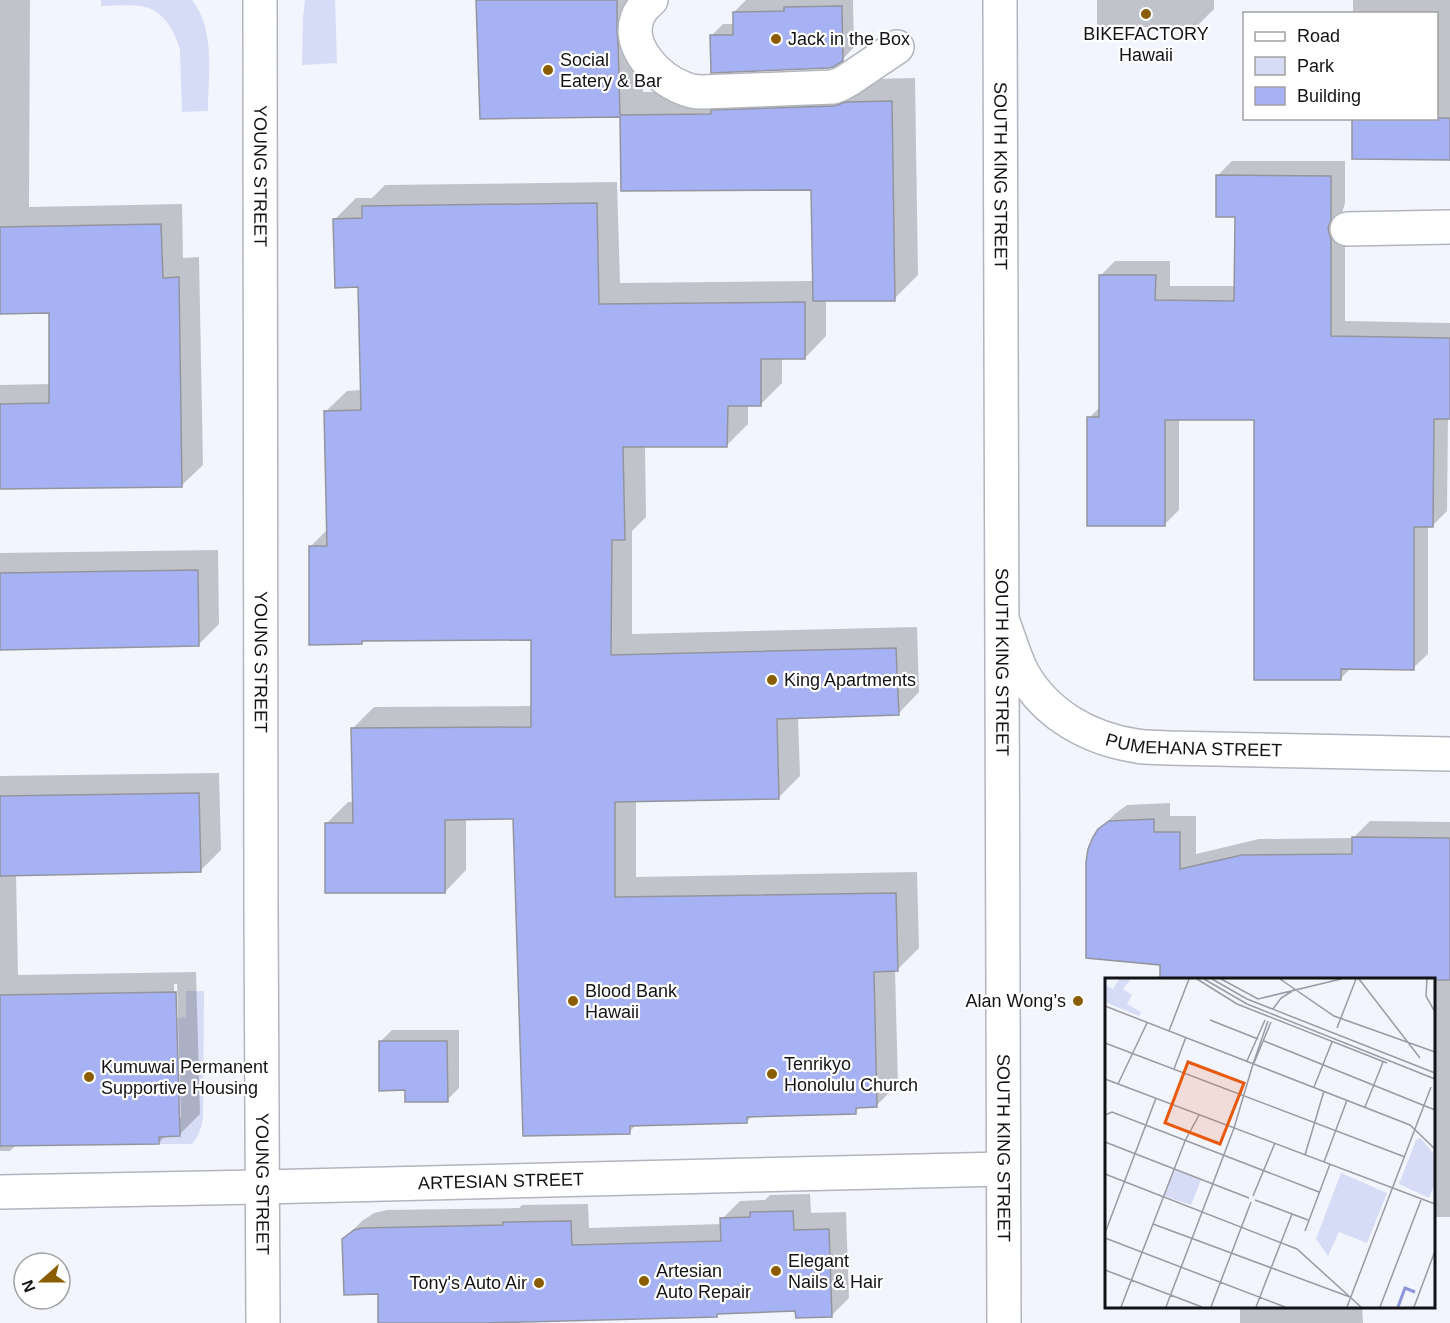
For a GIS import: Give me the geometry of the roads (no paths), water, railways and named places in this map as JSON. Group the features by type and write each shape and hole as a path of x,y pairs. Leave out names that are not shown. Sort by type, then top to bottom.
{"street":[{"name":"YOUNG STREET","path":"260,0 262,1323"},
{"path":"651,0 641,9 637,18 635,30 638,46 662,76 681,88 691,91 833,87 848,80 897,47"},
{"name":"SOUTH KING STREET","path":"1000,0 1004,1323"},
{"path":"1347,229 1450,227"},
{"name":"PUMEHANA STREET","path":"1002,619 1021,669 1032,688 1048,706 1064,719 1116,742 1169,748 1450,754"},
{"name":"ARTESIAN STREET","path":"0,1192 1003,1169"}],"place":[{"name":"BIKEFACTORY Hawaii","path":"1146,14"},
{"name":"Jack in the Box","path":"776,39"},
{"name":"Social Eatery & Bar","path":"548,70"},
{"name":"King Apartments","path":"772,680"},
{"name":"Blood Bank Hawaii","path":"573,1001"},
{"name":"Alan Wong’s","path":"1078,1001"},
{"name":"Tenrikyo Honolulu Church","path":"772,1074"},
{"name":"Kumuwai Permanent Supportive Housing","path":"89,1077"},
{"name":"Elegant Nails & Hair","path":"776,1271"},
{"name":"Artesian Auto Repair","path":"644,1281"},
{"name":"Tony's Auto Air","path":"539,1283"}]}
